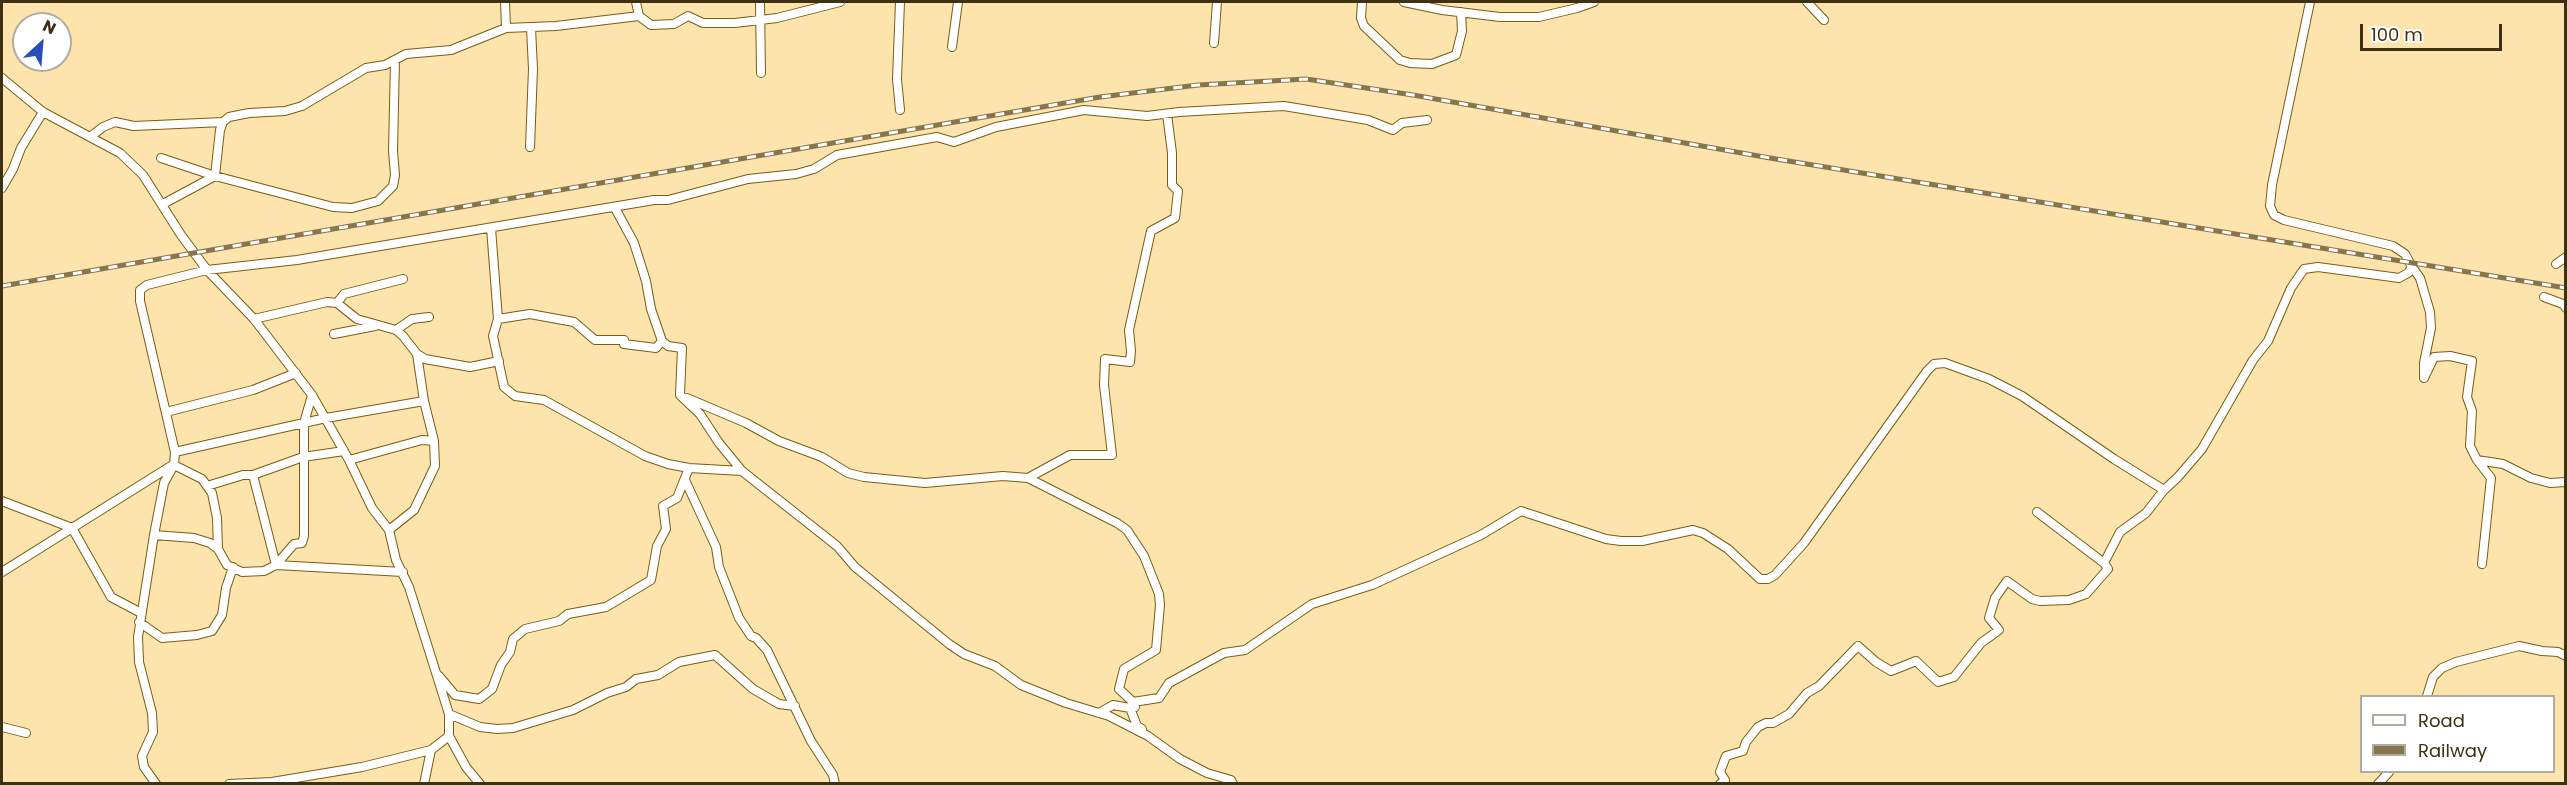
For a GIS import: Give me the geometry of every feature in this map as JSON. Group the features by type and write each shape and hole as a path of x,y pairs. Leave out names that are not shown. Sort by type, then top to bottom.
{"street":[{"path":"505,2 506,28"},
{"path":"636,2 639,16 651,25 674,24 688,16 703,23 713,24 777,18 840,2"},
{"path":"760,2 761,73"},
{"path":"900,2 897,79 900,110"},
{"path":"952,47 958,2"},
{"path":"1214,43 1216,2"},
{"path":"1362,2 1361,18 1364,26 1400,60 1410,63 1432,64 1456,55 1462,31 1461,12"},
{"path":"1404,2 1500,17 1539,17 1594,2"},
{"path":"1807,2 1824,20"},
{"path":"2310,2 2272,185 2270,206 2274,215 2284,220 2393,246 2405,254 2420,278 2430,312 2431,328 2424,363 2424,378 2434,357 2450,356 2472,361 2467,397 2472,411 2469,446 2491,478 2482,564"},
{"path":"90,137 103,127 115,122 134,126 223,122 229,117 249,113 264,114 302,106 366,68 385,65 406,54 451,50 506,28 531,28 639,16"},
{"path":"530,147 533,69 531,28"},
{"path":"161,158 215,176 333,207 352,208 378,201 393,186 395,175 393,151 395,60"},
{"path":"2,80 43,112 120,153 143,175 181,235 207,270 254,319 312,395 349,460 372,508 389,530 396,560 403,572 449,714 449,736 466,767 480,783"},
{"path":"156,783 144,767 142,756 153,732 152,713 139,662 140,617 165,483 174,465 175,452 140,301 140,290 147,285 207,270 297,260 654,200 668,200 748,179 814,170 837,155 869,148 937,137 954,142 996,127 1084,110 1147,116 1284,106 1368,120 1393,130 1402,123 1427,120"},
{"path":"2,188 21,148 43,112"},
{"path":"1028,478 1070,455 1112,454 1104,385 1105,359 1130,362 1129,330 1151,231 1175,218 1178,191 1172,185 1172,153 1167,114"},
{"path":"215,176 223,122"},
{"path":"163,204 215,176"},
{"path":"615,208 634,243 662,341 668,346 682,348 681,395 700,414 718,442 742,471 837,546 855,567 964,654 995,666 1021,685 1109,716 1148,736"},
{"path":"491,228 498,319 493,336 504,387 515,396 544,400 645,456 689,468 742,471"},
{"path":"2556,264 2565,257"},
{"path":"2104,563 2120,532 2146,513 2164,490 2202,450 2253,360 2268,341 2291,288 2304,269 2318,267 2399,278 2408,273 2412,267"},
{"path":"337,303 344,294 403,279"},
{"path":"2544,297 2563,304 2565,308"},
{"path":"254,319 327,302 337,303 357,319 375,326 396,330 404,336 417,354 425,359 470,367 500,361"},
{"path":"498,319 530,314 574,322 596,340 624,339 624,345 656,348 662,341"},
{"path":"396,330 412,320 429,317"},
{"path":"334,334 375,326"},
{"path":"389,530 414,510 435,466 434,441 424,401 417,354"},
{"path":"1099,713 1113,705 1132,705 1159,698 1169,683 1224,653 1245,650 1312,604 1372,585 1481,536 1521,511 1605,539 1621,541 1642,541 1693,530 1703,533 1728,549 1760,579 1768,579 1775,575 1804,543 1934,364 1945,363 2022,396 2164,490"},
{"path":"166,412 253,390 296,373"},
{"path":"174,465 202,478 212,493 217,518 218,549 223,559 242,572 264,571 276,565 294,544 302,543 304,536 304,423 312,395"},
{"path":"681,395 714,408 779,441 822,457 848,473 864,477 925,483 1003,476 1028,478 1118,523 1127,530 1144,556 1159,594 1160,614 1156,650 1124,669 1119,689 1132,705 1137,726 1148,736 1180,759 1207,773 1231,780 1233,783"},
{"path":"175,452 326,418 424,401"},
{"path":"349,460 422,441 434,441"},
{"path":"207,486 243,475 253,475 303,457 344,451"},
{"path":"2477,459 2504,464 2531,478 2550,483 2565,482"},
{"path":"2,572 174,465"},
{"path":"436,673 456,695 479,699 492,689 501,665 510,652 513,639 525,629 559,621 568,614 606,607 651,580 657,546 666,529 663,506 677,498 689,468"},
{"path":"253,475 276,565"},
{"path":"685,480 716,547 719,567 739,618 751,636 767,650 835,783"},
{"path":"2,501 72,528 111,597 140,617 162,638 197,635 212,631 222,615 226,588 233,567"},
{"path":"1720,783 1725,780 1720,772 1726,756 1743,751 1746,742 1758,727 1766,723 1773,723 1789,714 1807,693 1819,686 1858,646 1876,662 1891,671 1916,661 1938,682 1954,677 1981,643 1999,630 1989,618 1995,598 2007,581 2032,599 2050,602 2069,600 2086,594 2108,569 2104,563 2037,512"},
{"path":"154,535 194,538 210,543 218,549"},
{"path":"276,565 403,572"},
{"path":"2427,695 2433,677 2442,668 2456,662 2519,646 2558,652 2565,656"},
{"path":"449,714 480,727 513,728 573,710 607,693 626,687 636,679 658,675 679,662 715,655 761,695 779,704 795,706"},
{"path":"2,727 27,733"},
{"path":"229,783 272,782 331,770 362,767 431,750 449,736"},
{"path":"424,783 431,750"}],"railway":[{"path":"2,286 1100,97 1198,85 1306,79 1413,95 1770,158 2566,288"}]}
